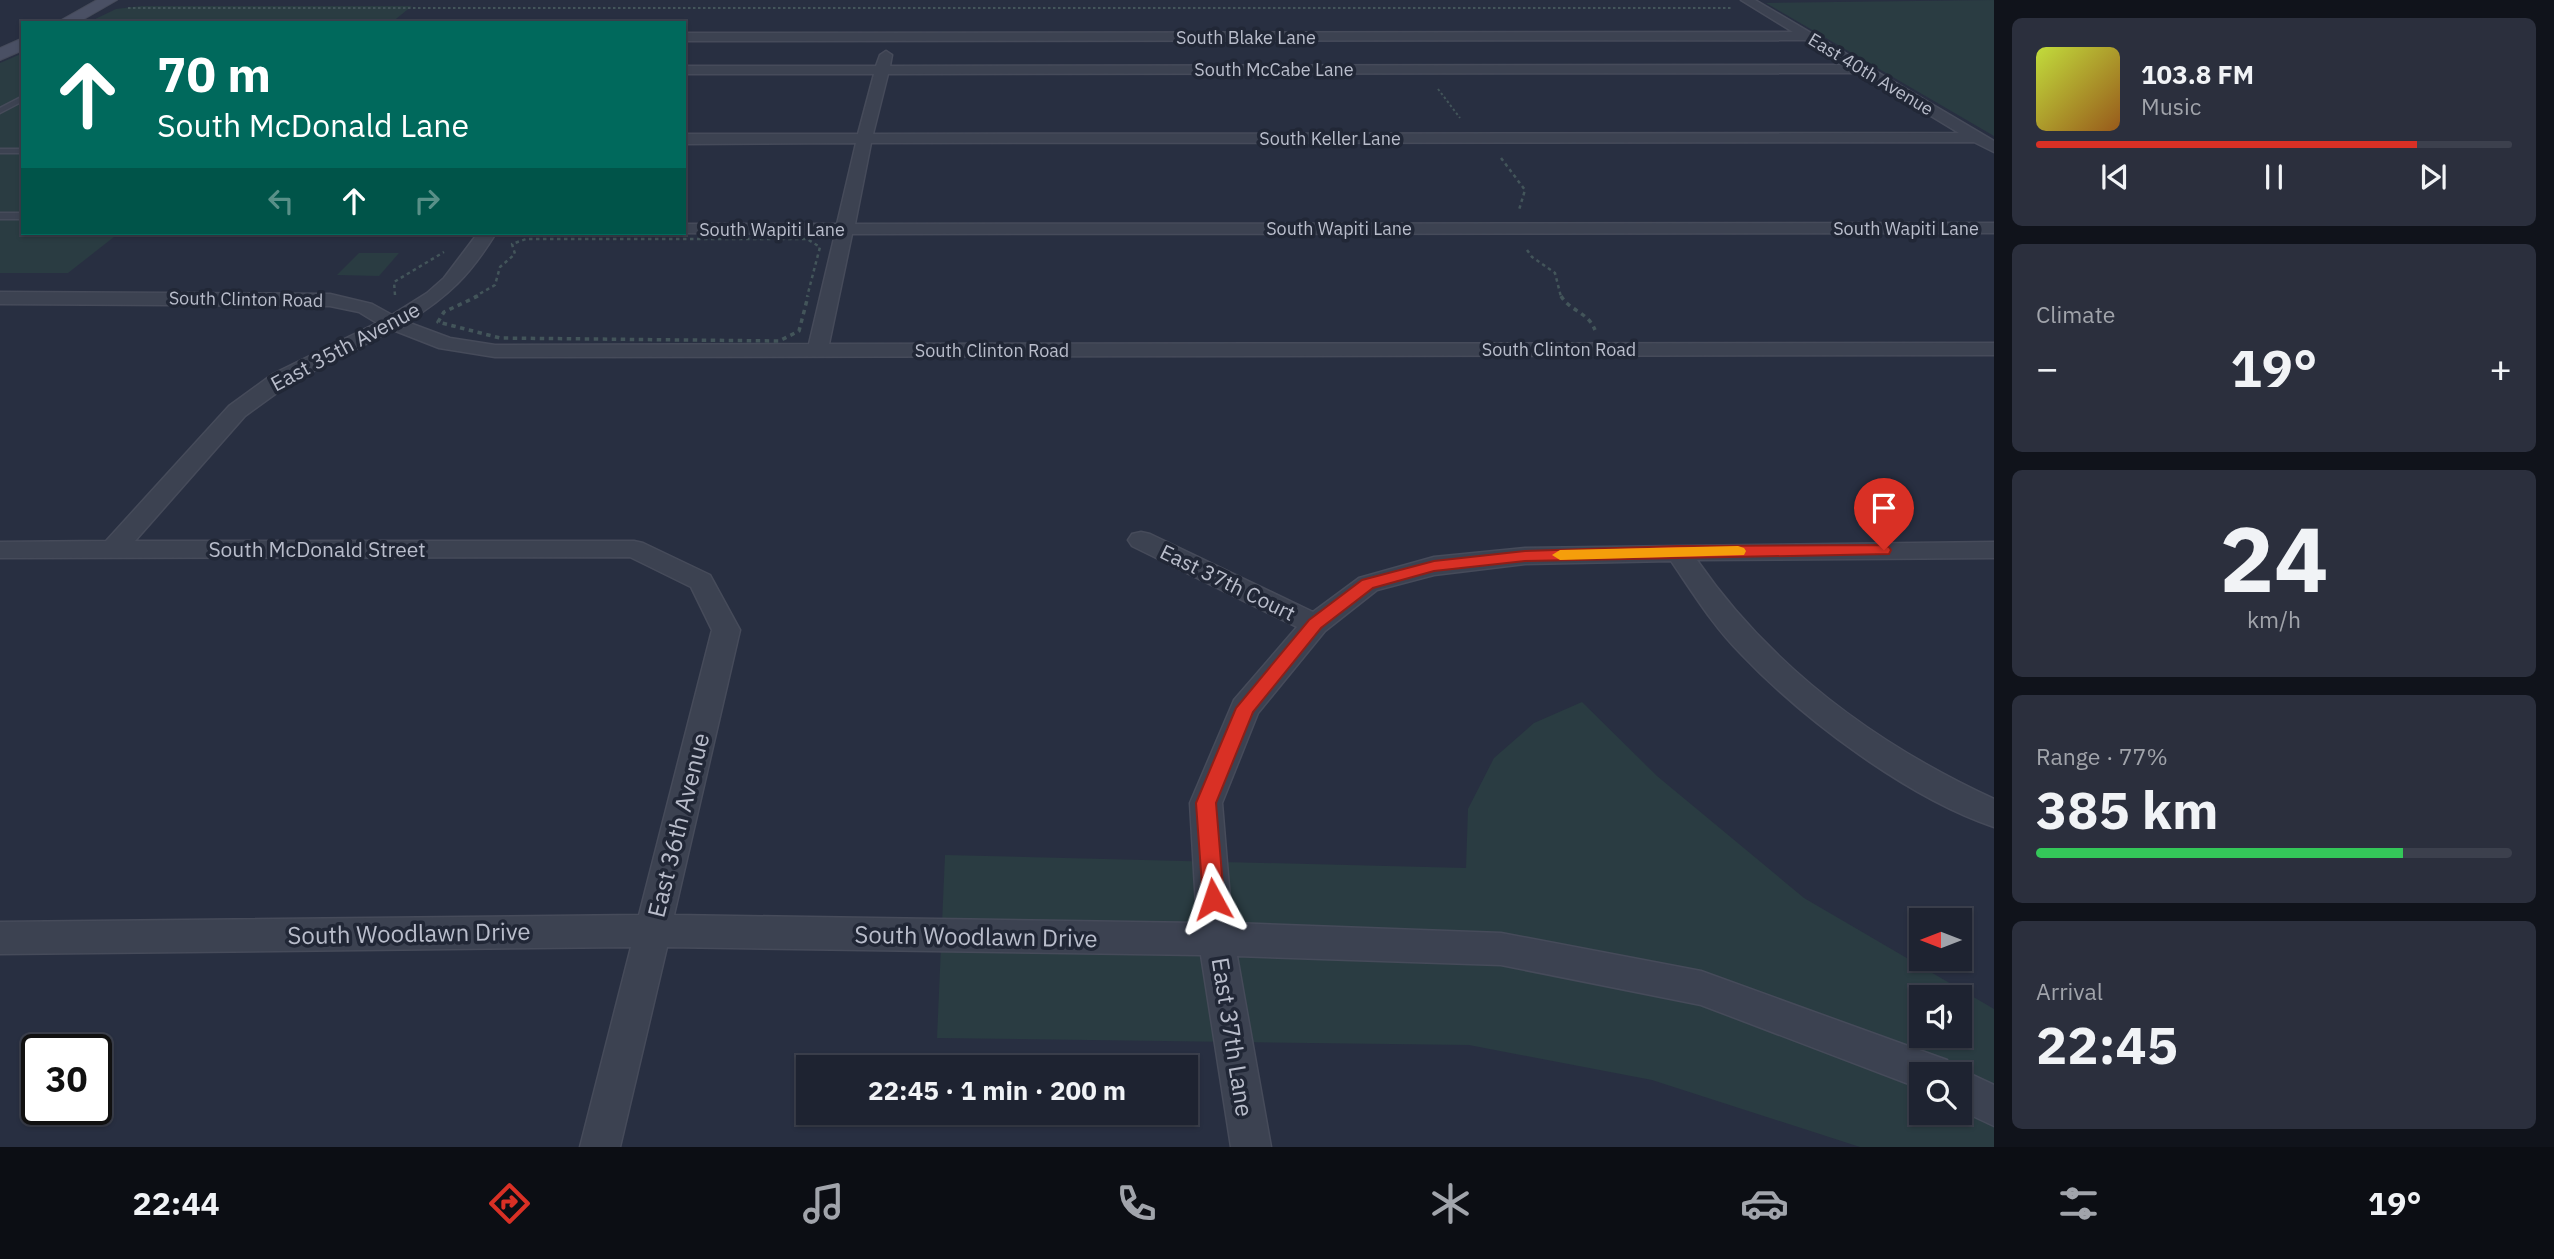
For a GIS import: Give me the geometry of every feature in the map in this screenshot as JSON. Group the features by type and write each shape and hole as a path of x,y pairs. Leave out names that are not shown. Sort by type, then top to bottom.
{"main road":[{"path":"68,21 109,0"},
{"path":"0,55 21,44"}],"street":[{"name":"East 40th Avenue","path":"1753,4 1994,147"},
{"name":"South Blake Lane","path":"686,37 889,37 1409,53 1808,36"},
{"path":"818,350 889,37"},
{"name":"South McCabe Lane","path":"686,70 883,69 1409,53 1863,69"},
{"name":"South Keller Lane","path":"686,139 1976,137"},
{"name":"South Wapiti Lane","path":"686,229 1994,228"},
{"name":"East 35th Avenue","path":"114,549 210,439 255,396 394,313 434,297 451,282 486,235"},
{"name":"South Clinton Road","path":"0,298 330,300 394,313 446,344 495,351 1994,348"},
{"name":"East 37th Court","path":"1141,540 1315,624"},
{"name":"South McDonald Street","path":"0,550 634,549"},
{"name":"East 36th Avenue","path":"600,1147 726,629 701,581 634,549"},
{"name":"East 37th Lane","path":"1251,1147 1216,939 1206,803 1245,708 1315,624 1368,584 1434,566 1525,556 1994,550"},
{"path":"1678,552 1724,618 1787,682 1863,741 1994,814"},
{"name":"South Woodlawn Drive","path":"0,938 652,931 1216,939 1501,949 1701,988 1909,1065"},
{"path":"1972,1094 1994,1106"}],"lane":[{"path":"0,111 21,99"},
{"path":"0,151 21,151"},
{"path":"0,216 21,216"}],"path":[{"path":"92,9 1753,4"},
{"path":"1409,53 1475,138"},
{"path":"526,239 807,239 820,247 799,331 779,341 500,338 482,331 450,327 438,322 444,312 495,285 500,267 515,254 512,244 526,239"},
{"path":"394,313 394,282 449,249"}],"shaded area":[{"path":"1994,0 1994,136 1766,3"},
{"path":"141,6 412,6 393,21 91,21 116,9"},
{"path":"21,54 21,235 116,235 68,273 0,273 0,63"},
{"path":"359,253 399,253 379,276 337,275"},
{"path":"1582,702 1657,776 1804,898 1909,959 1909,971 1929,971 1953,985 1909,985 1909,1048 1972,1048 1972,996 1994,1009 1994,1147 1860,1147 1652,1080 1469,1045 937,1038 945,855 1466,868 1468,809 1494,758 1534,723"}],"slow traffic":[{"path":"1560,555 1738,551"}],"route":[{"path":"1213,899 1206,803 1245,708 1315,624 1368,584 1434,566 1525,556 1884,550"}]}
